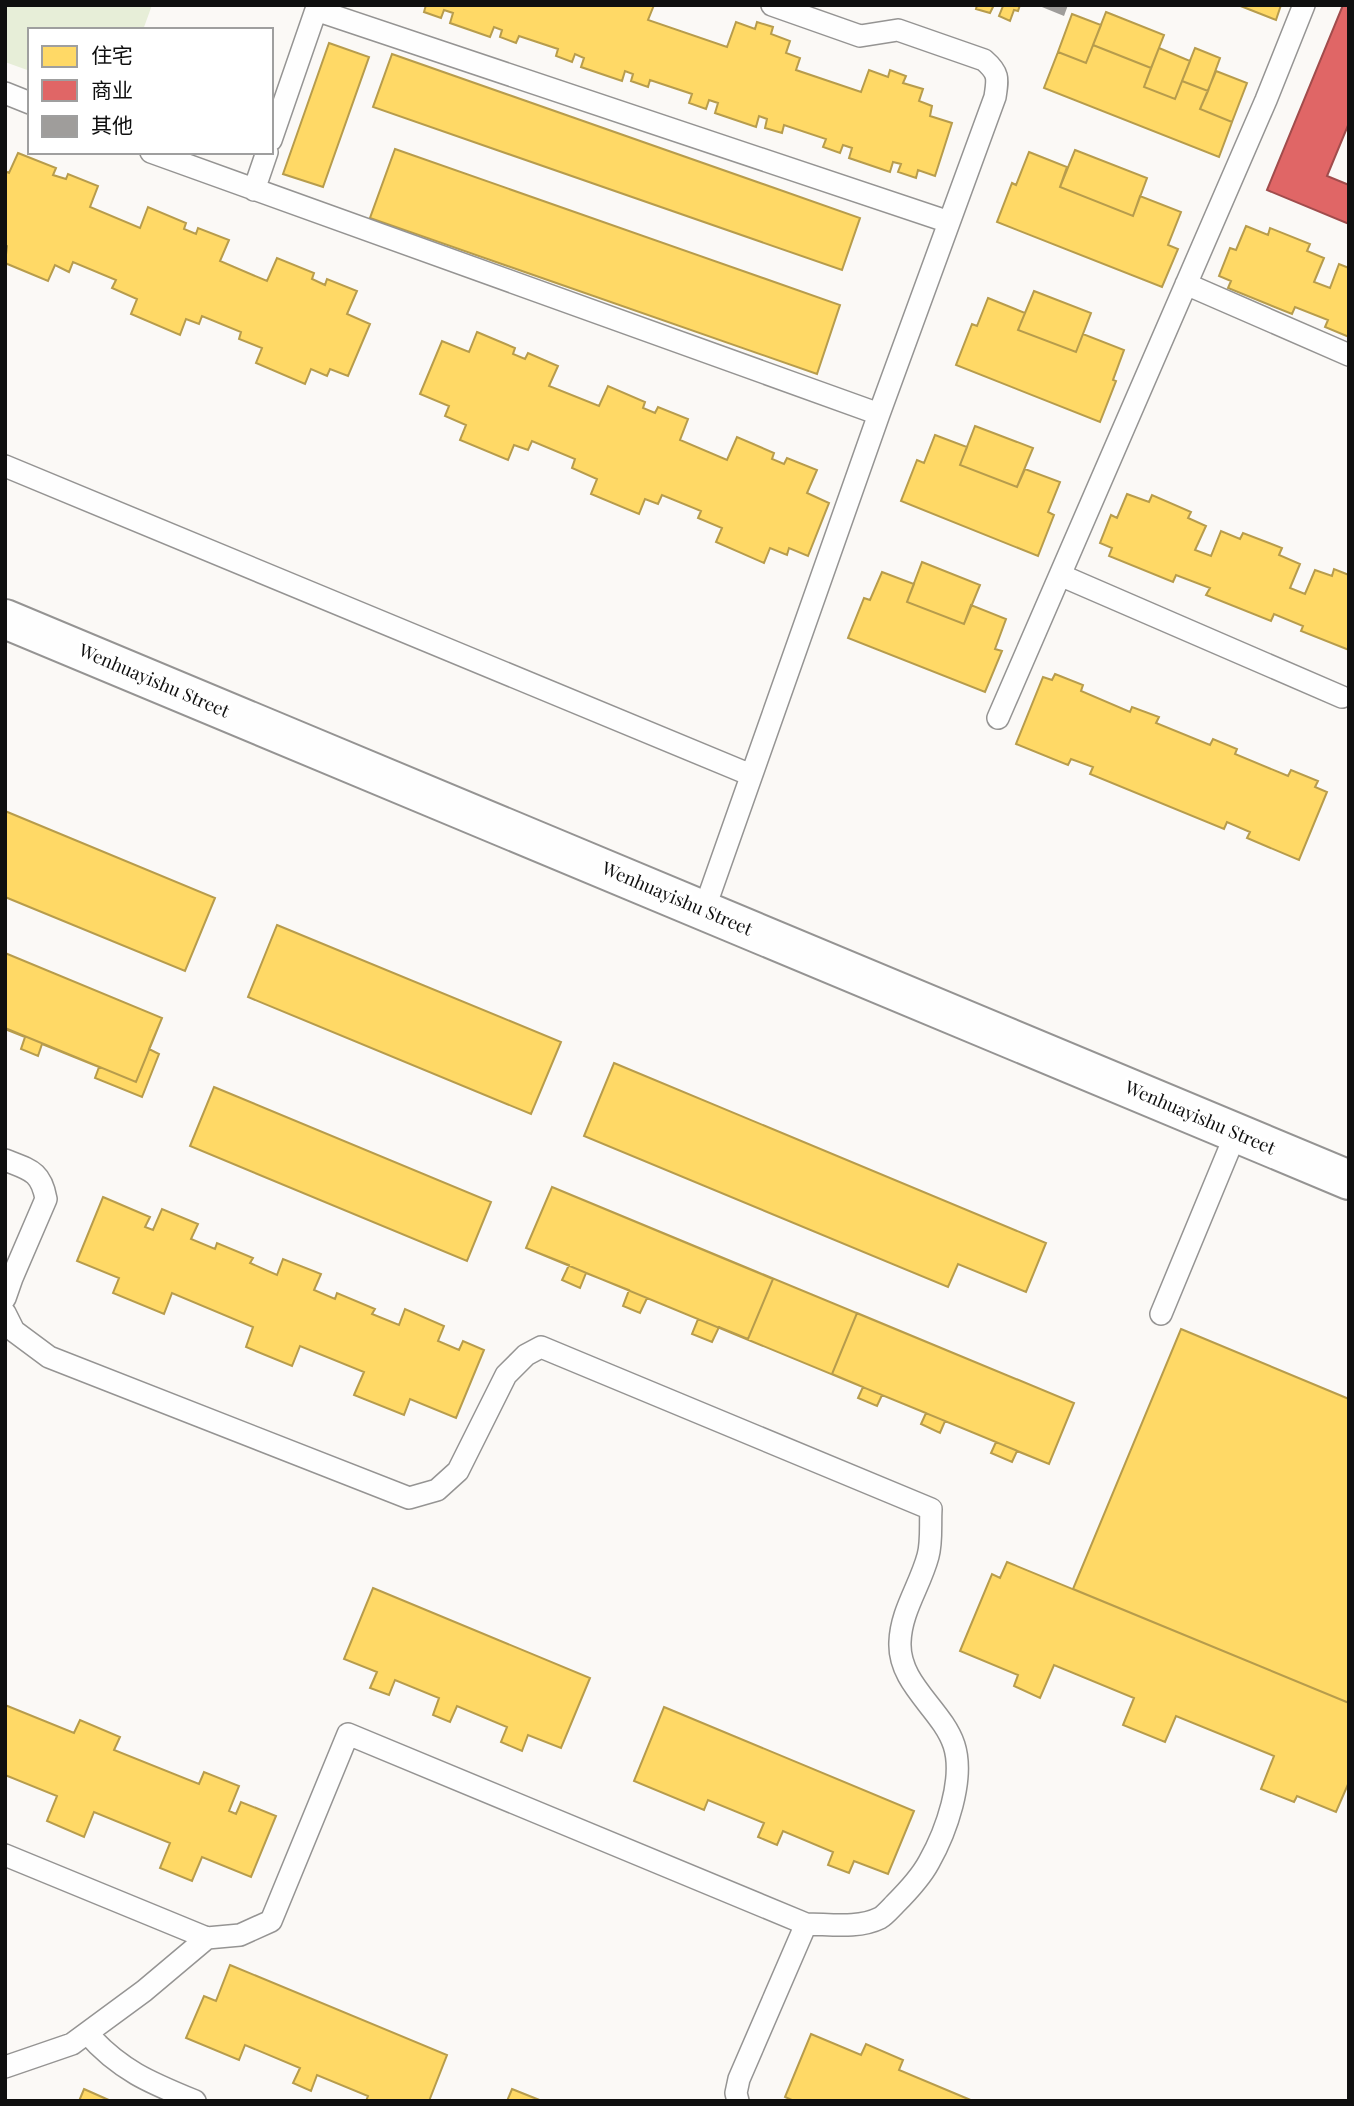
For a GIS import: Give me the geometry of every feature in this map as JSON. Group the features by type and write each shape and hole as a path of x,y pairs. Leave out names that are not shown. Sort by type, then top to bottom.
{"street":[{"name":"Wenhuayishu Street","path":"5,619 1349,1180"}],"lane":[{"path":"704,911 878,414 995,97 998,80 995,69 984,60 898,30 860,36 772,5"},
{"path":"998,718 1304,5"},
{"path":"273,134 317,8 949,222"},
{"path":"5,93 28,102"},
{"path":"155,154 878,414"},
{"path":"254,190 266,154"},
{"path":"1186,284 1349,355"},
{"path":"5,466 751,775"},
{"path":"1060,575 1342,697"},
{"path":"1161,1314 1237,1133"},
{"path":"5,1160 37,1173 44,1185 46,1199 5,1298"},
{"path":"5,1313 14,1332 49,1357 409,1498 437,1490 458,1471 506,1375 526,1355 541,1347 931,1508 928,1555 905,1614 900,1642 901,1657 913,1683 946,1729 957,1756 954,1797 929,1864 881,1918 859,1924 806,1924 348,1734 271,1921 240,1935 206,1938 5,1855"},
{"path":"738,2101 739,2079 806,1924"},
{"path":"5,2067 72,2044 144,1991 206,1938"},
{"path":"87,2033 102,2050 141,2078 195,2101"}],"green space":[{"path":"5,5 152,5 144,28 28,28 28,70 5,62"}],"building: 住宅":[{"path":"426,5 654,5 648,20 727,47 736,22 755,29 757,22 773,27 771,34 790,41 786,53 800,58 796,70 861,92 869,70 888,77 890,70 906,76 903,83 923,89 919,101 932,106 930,116 952,123 935,176 918,170 916,178 898,172 901,164 893,162 890,172 849,158 852,148 843,145 840,153 823,147 826,139 784,125 782,133 765,128 767,119 759,116 756,127 715,113 718,103 709,100 706,109 689,103 692,94 650,80 648,87 631,81 633,74 625,71 622,81 581,67 584,58 575,54 572,62 556,56 558,49 519,36 516,43 500,37 502,30 494,27 490,37 450,23 453,13 444,10 441,18 424,12"},
{"path":"977,5 994,5 990,13 976,9"},
{"path":"1001,5 1020,5 1018,11 1014,10 1010,21 999,16 1003,6"},
{"path":"1238,5 1281,5 1276,20"},
{"path":"1106,12 1164,35 1151,68 1093,45"},
{"path":"1072,14 1101,25 1086,63 1058,52"},
{"path":"329,43 369,57 323,187 283,174"},
{"path":"1093,45 1151,68 1144,87 1175,99 1182,81 1208,91 1200,109 1232,122 1219,157 1044,88 1058,52 1086,63"},
{"path":"1159,48 1190,61 1175,99 1144,87"},
{"path":"1195,48 1220,58 1208,91 1182,81"},
{"path":"392,54 860,218 842,270 373,107"},
{"path":"1216,71 1247,83 1232,122 1200,109"},
{"path":"395,149 840,305 817,374 370,218"},
{"path":"1075,150 1147,178 1133,216 1060,187"},
{"path":"1029,152 1067,167 1060,187 1133,216 1140,196 1181,212 1168,245 1178,249 1162,287 997,222 1012,183 1016,185"},
{"path":"18,153 56,168 53,175 66,179 68,174 98,186 90,207 140,228 148,207 186,223 184,229 196,234 198,228 229,240 220,261 267,281 277,258 314,273 312,279 325,285 327,279 357,291 347,314 370,324 348,376 330,369 327,376 311,369 305,384 256,363 262,348 239,339 241,332 202,316 199,324 186,319 180,335 131,314 137,299 112,288 116,280 73,262 69,272 55,265 48,281 5,263 5,171 9,173"},
{"path":"1246,226 1268,235 1270,228 1310,244 1307,251 1324,258 1314,282 1330,288 1339,264 1349,268 1349,337 1325,327 1328,320 1295,307 1292,314 1228,288 1231,281 1219,276 1230,248 1236,250"},
{"path":"1034,291 1091,313 1076,352 1018,330"},
{"path":"988,298 1025,313 1018,330 1076,352 1083,334 1124,350 1113,380 1116,381 1100,422 956,365 972,324 977,326"},
{"path":"477,332 515,348 513,354 525,359 528,353 558,366 549,386 599,406 608,386 645,402 643,408 655,413 658,407 688,419 680,440 727,460 737,437 774,453 772,459 784,464 787,458 817,470 807,493 829,503 808,556 789,548 787,555 770,548 764,563 716,542 722,528 698,518 701,511 662,495 658,504 645,499 639,514 591,494 597,479 572,468 575,459 532,441 528,450 514,445 508,460 460,440 466,425 445,416 449,406 420,394 442,341 469,352"},
{"path":"975,426 1033,448 1017,487 960,465"},
{"path":"935,435 967,447 960,465 1017,487 1025,469 1060,482 1048,512 1054,515 1038,556 901,501 917,460 924,463"},
{"path":"1127,494 1149,502 1152,495 1191,512 1188,518 1206,526 1195,550 1211,556 1221,531 1240,539 1243,533 1282,548 1279,555 1300,564 1290,588 1305,594 1315,570 1332,576 1334,569 1349,575 1349,650 1301,631 1303,626 1274,614 1271,621 1206,595 1210,588 1176,575 1173,582 1109,556 1112,548 1100,543 1111,515 1117,518"},
{"path":"922,562 980,585 964,624 907,602"},
{"path":"882,572 914,584 907,602 964,624 971,605 1006,619 995,649 1002,651 985,692 848,638 864,598 870,600"},
{"path":"1055,674 1083,685 1081,691 1130,712 1132,707 1159,717 1156,723 1210,745 1213,739 1237,749 1235,754 1288,776 1291,770 1318,781 1315,787 1327,792 1299,860 1247,838 1250,832 1227,822 1224,829 1090,774 1093,767 1071,759 1068,765 1016,744 1043,677 1052,680"},
{"path":"5,811 215,898 185,971 5,897"},
{"path":"277,925 561,1042 531,1114 248,997"},
{"path":"5,953 162,1018 149,1049 159,1054 142,1097 95,1078 99,1067 42,1044 38,1056 21,1049 25,1037 5,1029"},
{"path":"5,953 162,1018 136,1082 5,1028"},
{"path":"614,1063 1046,1243 1026,1292 958,1264 948,1287 584,1136"},
{"path":"214,1087 491,1202 467,1261 190,1146"},
{"path":"552,1187 773,1279 748,1339 719,1327 712,1342 692,1334 698,1319 647,1298 640,1313 623,1306 629,1290 586,1273 580,1288 562,1280 569,1265 526,1248"},
{"path":"552,1187 1074,1403 1049,1464 526,1248"},
{"path":"103,1197 150,1217 145,1227 153,1230 162,1209 198,1224 191,1239 215,1249 217,1243 253,1258 250,1263 277,1275 283,1259 321,1274 314,1290 335,1299 337,1293 375,1309 372,1314 399,1325 405,1309 444,1326 438,1341 459,1350 463,1341 484,1350 456,1418 410,1399 404,1415 354,1395 364,1372 300,1346 292,1366 246,1347 253,1327 172,1293 164,1314 113,1293 119,1278 77,1261"},
{"path":"857,1313 1074,1403 1049,1464 1017,1451 1012,1462 991,1453 996,1442 945,1421 940,1433 921,1424 926,1413 882,1395 877,1406 858,1398 863,1387 832,1374"},
{"path":"1181,1329 1349,1399 1349,1703 1073,1589"},
{"path":"1007,1562 1349,1703 1349,1782 1336,1812 1297,1796 1294,1802 1261,1789 1274,1756 1176,1716 1165,1742 1123,1725 1134,1698 1054,1665 1040,1698 1014,1686 1018,1675 960,1651 992,1574 1000,1578"},
{"path":"373,1588 590,1678 561,1748 528,1735 522,1751 501,1742 507,1727 457,1706 450,1722 433,1715 439,1698 395,1680 389,1695 370,1688 377,1672 344,1659"},
{"path":"5,1705 74,1733 80,1720 120,1737 114,1750 199,1784 204,1772 239,1786 229,1811 236,1814 241,1802 276,1816 251,1877 202,1857 192,1881 160,1868 170,1843 94,1812 84,1837 47,1821 57,1796 5,1775"},
{"path":"664,1707 914,1811 888,1874 854,1861 849,1873 828,1865 833,1852 783,1831 777,1845 758,1837 764,1823 708,1800 704,1810 634,1781"},
{"path":"230,1965 447,2055 429,2101 366,2101 368,2096 317,2075 311,2091 293,2083 300,2068 245,2045 239,2060 186,2038 204,1996 216,2001"},
{"path":"811,2034 861,2055 866,2044 903,2060 899,2070 973,2101 794,2101 785,2097"},
{"path":"84,2089 111,2101 79,2101"},
{"path":"512,2089 542,2101 507,2101"}],"building: 商业":[{"path":"1343,5 1349,5 1349,123 1327,176 1349,185 1349,224 1267,190"}],"building: 其他":[{"path":"1037,5 1068,5 1064,16"}]}
